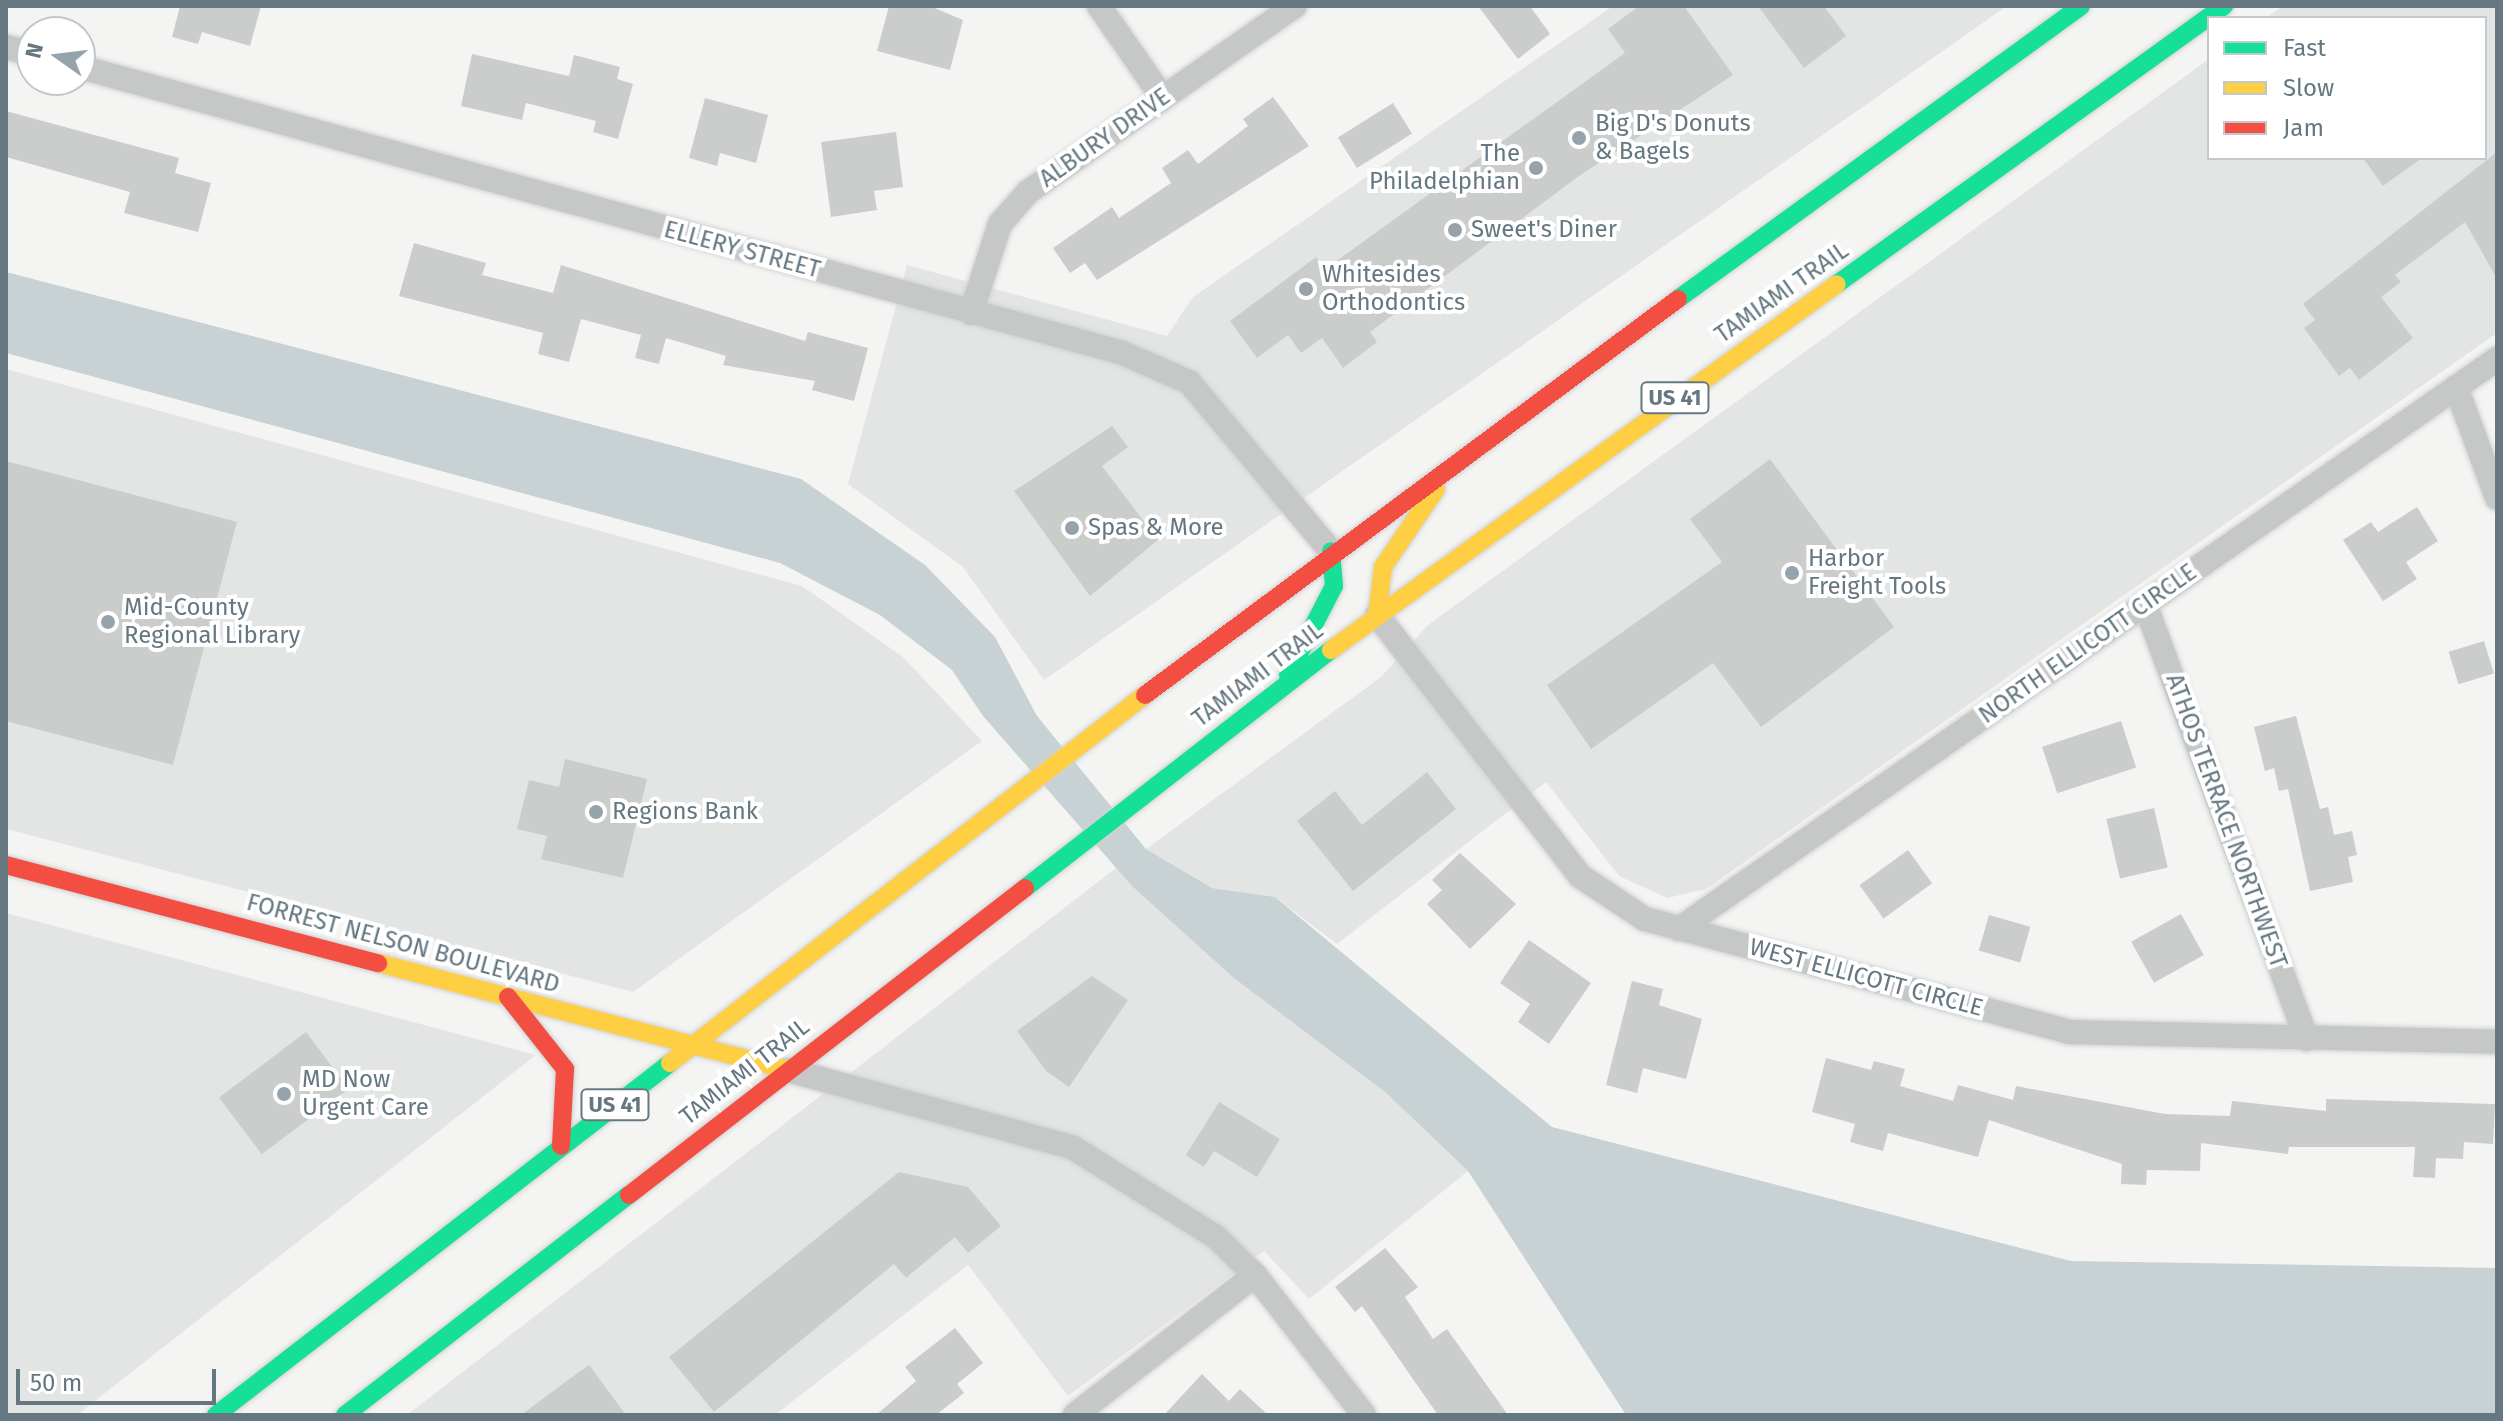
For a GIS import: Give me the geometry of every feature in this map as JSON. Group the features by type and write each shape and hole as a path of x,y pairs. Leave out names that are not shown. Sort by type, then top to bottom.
{"main road":[{"name":"US 41","path":"222,1411 1013,793 1331,551 2081,6"},
{"name":"TAMIAMI TRAIL","path":"345,1415 1061,855 1377,615 2207,18"},
{"path":"1377,615 1383,567 1462,455"},
{"path":"1280,688 1326,608 1334,586 1331,551"},
{"name":"FORREST NELSON BOULEVARD","path":"6,865 788,1070"},
{"path":"508,997 565,1069 561,1146"}],"street":[{"path":"1099,6 1163,98"},
{"name":"ALBURY DRIVE","path":"971,313 1000,224 1028,192 1295,6"},
{"name":"ELLERY STREET","path":"96,71 1120,352 1189,382 1331,551"},
{"name":"NORTH ELLICOTT CIRCLE","path":"1679,929 2497,359"},
{"path":"2456,387 2497,498"},
{"name":"ATHOS TERRACE NORTHWEST","path":"2145,604 2307,1039"},
{"name":"WEST ELLICOTT CIRCLE","path":"1377,615 1580,876 1609,901 1679,929 2069,1032 2497,1042"},
{"path":"788,1070 1072,1147 1216,1237 1255,1275 1364,1415"},
{"path":"1075,1415 1255,1275"}],"shaded area":[{"path":"1613,6 2007,6 1044,680 963,567 848,484 907,265 1167,336 1193,297"},
{"path":"2283,6 2497,6 2497,333 1706,889 1667,898 1619,876 1546,782 1337,944 1275,897 1212,888 1146,849 1381,677 1428,625 2207,60 2207,160 2487,160 2487,16 2269,16"},
{"path":"6,272 801,479 925,565 995,637 1037,716 1146,849 1212,888 1275,897 1552,1127 2071,1261 2497,1268 2497,1415 1626,1415 1468,1171 1385,1092 1235,979 1132,886 983,716 952,670 880,615 780,563 6,353"},
{"path":"6,369 802,586 903,657 982,741 633,992 6,829"},
{"path":"1116,868 1235,979 1385,1092 1468,1171 1309,1299 1264,1251 1068,1396 968,1265 775,1415 407,1415"},
{"path":"6,913 536,1055 77,1415 6,1415"}],"building":[{"path":"180,6 261,6 250,46 202,32 198,44 172,37"},
{"path":"889,6 930,6 963,20 950,70 877,51"},
{"path":"1478,6 1530,6 1550,34 1518,59"},
{"path":"1639,6 1684,6 1733,75 1579,176 1370,332 1377,342 1343,368 1322,338 1301,353 1288,335 1257,358 1230,321 1316,257 1324,270 1625,53 1608,29"},
{"path":"1758,6 1824,6 1846,36 1804,68"},
{"path":"472,54 569,76 574,55 620,67 617,79 633,84 618,139 593,132 596,121 526,103 522,120 461,106"},
{"path":"1273,97 1309,146 1097,280 1085,263 1070,273 1053,248 1112,207 1119,218 1171,183 1162,168 1188,150 1198,164 1248,126 1243,119"},
{"path":"705,98 768,115 756,163 720,153 717,166 689,158"},
{"path":"1393,103 1412,134 1357,168 1338,137"},
{"path":"6,111 179,158 175,173 211,183 198,232 124,213 130,192 6,157"},
{"path":"896,132 903,187 874,191 877,210 831,217 821,142"},
{"path":"2497,152 2497,279 2465,222 2395,275 2401,282 2381,297 2413,338 2359,380 2350,368 2339,376 2304,328 2315,320 2303,304"},
{"path":"2364,160 2419,160 2383,186"},
{"path":"414,243 486,263 482,275 553,293 561,265 805,341 808,332 868,348 854,401 812,390 815,381 723,365 726,356 666,338 659,364 635,358 641,335 581,319 569,362 538,354 543,333 399,296"},
{"path":"1112,426 1128,447 1102,466 1158,540 1090,596 1014,491"},
{"path":"1770,459 1894,627 1761,727 1713,663 1591,749 1547,685 1722,562 1690,519"},
{"name":"Mid-County Regional Library","path":"6,461 237,522 173,765 6,721"},
{"path":"2417,507 2438,541 2406,562 2417,579 2383,601 2343,540 2371,522 2378,532"},
{"path":"2484,641 2494,674 2459,684 2449,652"},
{"path":"2296,716 2320,809 2328,807 2334,835 2352,831 2357,855 2348,857 2353,882 2310,891 2288,789 2279,791 2274,768 2265,771 2254,727"},
{"path":"2121,721 2136,768 2057,793 2042,747"},
{"name":"Regions Bank","path":"565,759 647,779 623,878 541,859 547,836 517,829 529,780 559,787"},
{"path":"1427,772 1456,809 1353,891 1297,821 1335,791 1362,825"},
{"path":"2154,808 2168,867 2120,878 2106,819"},
{"path":"1908,850 1932,883 1884,918 1859,885"},
{"path":"1460,853 1516,904 1470,949 1427,904 1442,890 1432,880"},
{"path":"2181,914 2204,955 2154,983 2131,942"},
{"path":"1989,915 2030,927 2020,962 1979,951"},
{"path":"1529,940 1591,983 1549,1044 1518,1022 1530,1004 1500,983"},
{"path":"1092,976 1128,1000 1069,1087 1046,1071 1017,1031"},
{"path":"1632,981 1663,989 1659,1005 1702,1019 1686,1079 1643,1068 1637,1093 1606,1085"},
{"name":"MD Now Urgent Care","path":"306,1032 349,1089 262,1154 219,1098"},
{"path":"1826,1058 1871,1070 1874,1061 1905,1069 1900,1086 1953,1101 1958,1085 2013,1100 2016,1086 2165,1114 2230,1116 2232,1101 2326,1111 2326,1099 2495,1104 2493,1144 2464,1142 2463,1159 2436,1158 2435,1178 2413,1177 2415,1147 2289,1147 2288,1154 2201,1143 2200,1171 2147,1170 2146,1185 2121,1184 2122,1164 1989,1120 1978,1157 1888,1133 1883,1151 1850,1142 1855,1124 1812,1112"},
{"path":"1219,1102 1280,1139 1257,1177 1214,1151 1204,1167 1186,1155"},
{"path":"899,1172 968,1187 1001,1226 968,1253 955,1237 906,1278 894,1264 714,1412 669,1357"},
{"path":"1385,1248 1418,1287 1405,1297 1433,1339 1447,1329 1508,1415 1438,1415 1362,1306 1355,1312 1335,1287"},
{"path":"955,1328 983,1363 957,1384 964,1393 936,1415 876,1415 916,1381 905,1367"},
{"path":"589,1365 626,1415 521,1415 568,1380"},
{"path":"1202,1374 1229,1401 1240,1389 1268,1415 1164,1415"}],"traffic: fast":[{"path":"1678,299 2081,6"},
{"path":"2210,16 2224,6"},
{"path":"1837,284 2207,18"},
{"path":"1288,675 1334,586 1331,551"},
{"path":"1025,888 1331,650"},
{"path":"216,1415 670,1063"},
{"path":"345,1415 629,1195"}],"traffic: slow":[{"path":"1331,650 1837,284"},
{"path":"1377,615 1383,567 1436,489"},
{"path":"670,1063 1145,695"},
{"path":"378,963 788,1070"}],"traffic: jam":[{"path":"1145,695 1678,299"},
{"path":"6,865 378,963"},
{"path":"629,1195 1025,888"},
{"path":"508,997 565,1069 561,1146"}],"place":[{"name":"Big D's Donuts & Bagels","path":"1579,138"},
{"name":"The Philadelphian","path":"1536,168"},
{"name":"Sweet's Diner","path":"1455,230"},
{"name":"Whitesides Orthodontics","path":"1306,289"},
{"name":"Spas & More","path":"1072,528"},
{"name":"Harbor Freight Tools","path":"1792,573"},
{"name":"Mid-County Regional Library","path":"108,622"},
{"name":"Regions Bank","path":"596,812"},
{"name":"MD Now Urgent Care","path":"284,1094"}]}
